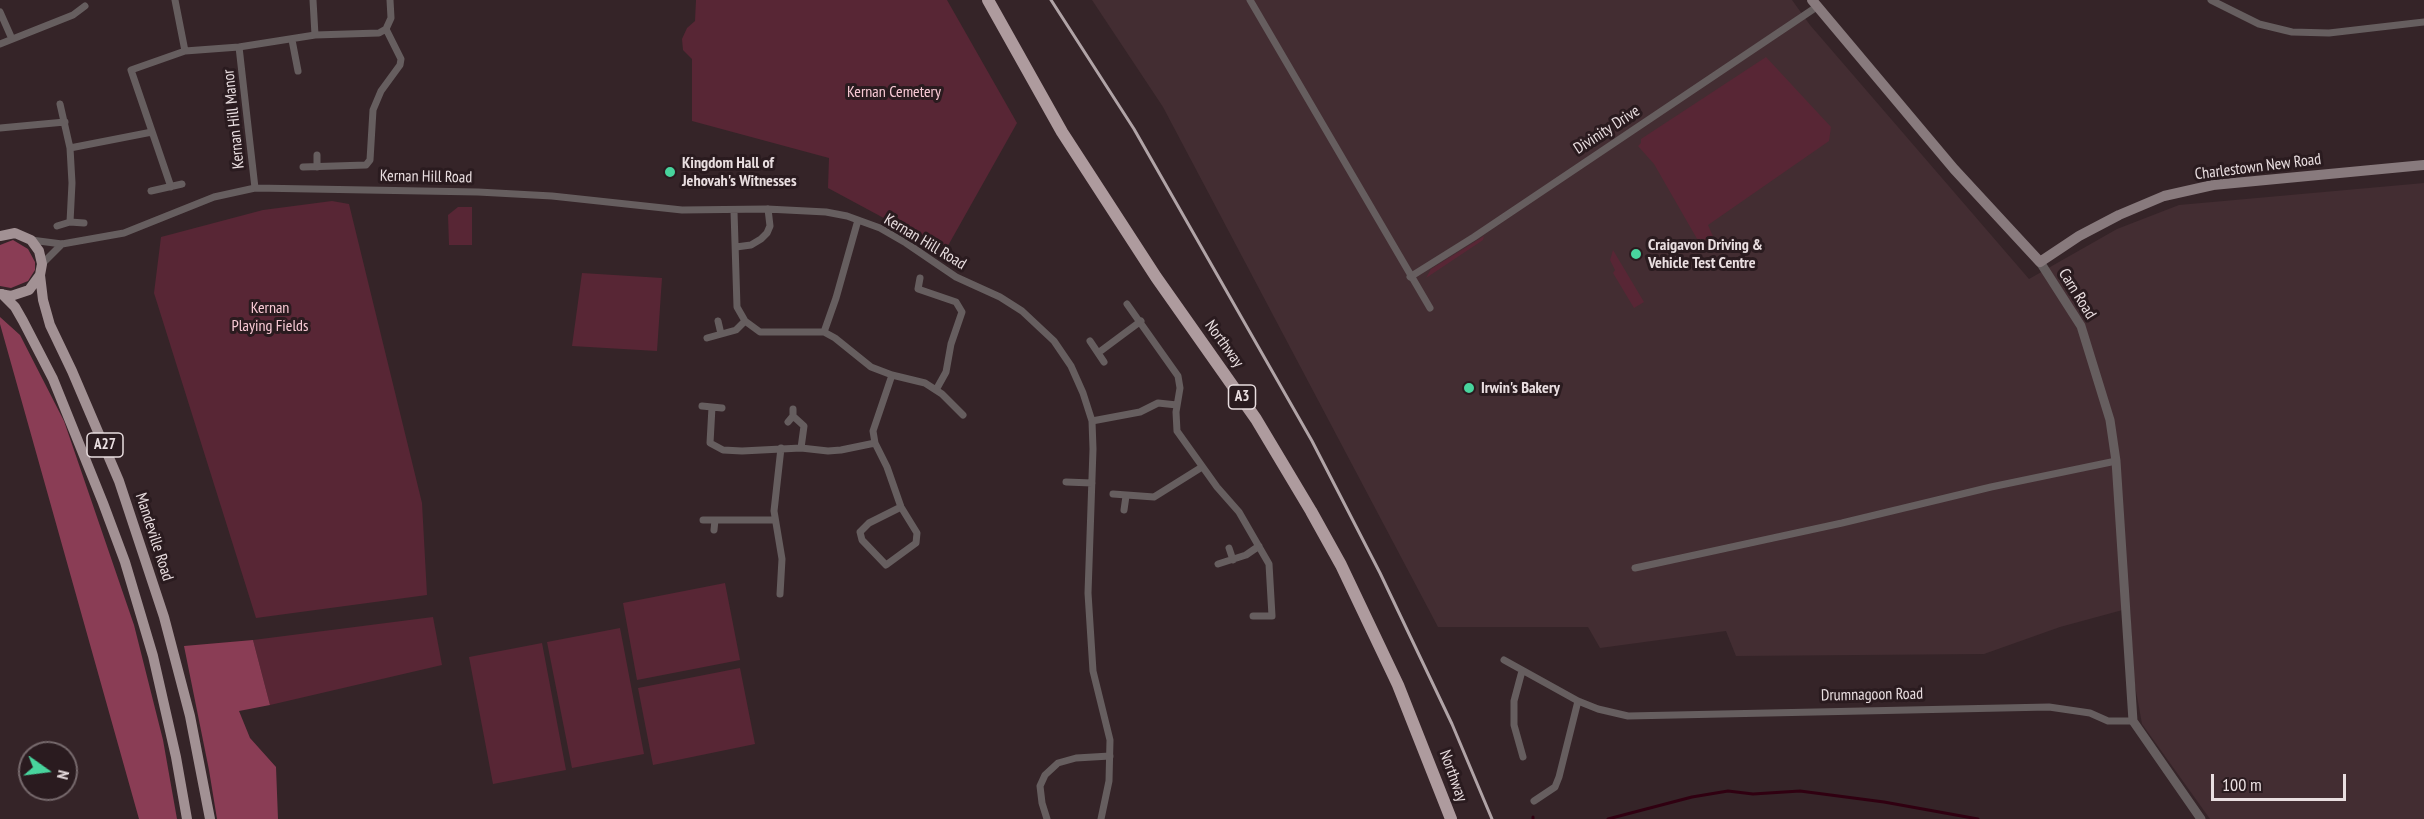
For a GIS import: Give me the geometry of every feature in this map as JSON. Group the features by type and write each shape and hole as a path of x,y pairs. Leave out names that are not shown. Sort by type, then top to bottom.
{"highway":[{"name":"Northway","path":"988,0 1062,132 1156,277 1256,419 1311,511 1341,566 1398,685 1451,819"}],"main road":[{"name":"Carn Road","path":"1815,3 1954,169 2040,262"},
{"name":"Charlestown New Road","path":"2040,262 2079,236 2118,215 2164,196 2213,185 2424,165"},
{"path":"0,225 31,240"},
{"path":"0,236 15,234"},
{"name":"A27","path":"1,294 11,296 29,290 41,270 39,251 31,240"},
{"name":"Mandeville Road","path":"41,270 43,300 50,325 119,481 164,617 190,716 210,819"},
{"name":"A27","path":"1,294 15,307 52,379 104,503 153,656 176,757 187,819"}],"street":[{"path":"175,0 185,51"},
{"path":"313,0 315,35"},
{"path":"303,167 366,165 370,160 373,110 381,91 400,64 401,59 386,29 391,18 390,0"},
{"path":"1250,0 1430,308"},
{"path":"2214,1 2259,24 2292,32 2329,33 2424,22"},
{"name":"Divinity Drive","path":"1410,277 1474,237 1815,3"},
{"path":"0,44 73,15 85,6"},
{"path":"0,12 12,39"},
{"name":"Kernan Hill Manor","path":"171,187 131,70 185,51 239,47 315,35 379,33 386,29"},
{"path":"292,40 298,71"},
{"name":"Kernan Hill Manor","path":"239,47 255,188"},
{"path":"60,104 70,148 72,183 70,222"},
{"path":"0,128 65,122"},
{"path":"70,148 152,132"},
{"path":"316,155 317,167"},
{"path":"151,191 182,184"},
{"name":"Kernan Hill Road","path":"31,240 62,244 124,233 214,196 255,188 529,194 682,210 768,209 826,212 858,220 898,238 956,277 1000,297 1022,311 1053,341 1071,366 1083,393 1092,421 1094,449 1089,546 1090,637 1093,671 1105,715 1110,756 1109,781 1101,819"},
{"path":"736,247 750,245 767,233 770,226 768,209"},
{"path":"734,211 737,307 745,321 760,332 824,332 871,367 925,383 963,415"},
{"path":"824,332 858,220"},
{"path":"57,226 70,222 84,223"},
{"path":"41,270 48,256 62,244"},
{"name":"Carn Road","path":"2040,262 2081,326 2110,420 2116,461 2133,721"},
{"path":"920,278 918,289 956,302 962,312 951,344 946,372 936,390"},
{"path":"1127,304 1178,376 1180,388 1177,405 1177,431 1202,467 1239,512 1269,564 1272,616 1253,616"},
{"path":"718,321 721,334"},
{"path":"707,338 736,330 745,321"},
{"path":"1098,353 1141,321"},
{"path":"1090,341 1104,362"},
{"path":"892,375 873,431 875,442 887,467 901,507 917,533 916,543 886,566 862,540 860,532 869,523 901,507"},
{"path":"1092,421 1140,412 1158,403 1177,405"},
{"path":"702,406 722,408"},
{"path":"712,407 712,446 723,450 742,452 801,448 828,451 875,442"},
{"path":"792,416 804,426 801,448"},
{"path":"780,594 782,559 775,520 781,448"},
{"path":"1635,568 1842,523 1990,486 2116,461"},
{"path":"1113,494 1154,497 1202,467"},
{"path":"1066,482 1092,483"},
{"path":"1124,510 1126,496"},
{"path":"703,520 775,520"},
{"path":"714,530 715,520"},
{"path":"1218,564 1233,560 1259,546"},
{"path":"1228,548 1233,560"},
{"name":"Drumnagoon Road","path":"1504,660 1578,701 1613,713 1647,717 1761,712 2049,707 2090,713 2108,721 2133,721"},
{"path":"1522,671 1514,701 1514,725 1522,757"},
{"path":"1534,801 1555,786 1559,777 1578,701"},
{"path":"2133,721 2200,819"},
{"path":"1047,819 1041,803 1040,786 1045,775 1058,763 1077,758 1110,756"}],"shaded area":[{"path":"1092,0 1792,0 1810,25 2029,279 2117,229 2179,205 2424,183 2424,819 2210,819 2142,724 2134,680 2130,608 2060,627 1984,654 1736,656 1726,631 1600,648 1588,627 1438,627 1163,107"},
{"path":"13,240 28,249 35,262 35,270 28,281 11,288 0,286 0,245"},
{"path":"0,317 20,335 64,421 134,625 163,740 177,819 139,819 0,324"},
{"path":"253,640 270,705 239,711 250,738 276,767 278,819 217,819 184,646"}],"green space":[{"name":"Kernan Cemetery","path":"696,0 947,0 1017,123 945,251 828,188 829,158 692,121 692,59 683,50 682,39 687,28 695,21"},
{"path":"1766,57 1831,127 1829,141 1708,225 1716,243 1704,251 1654,164 1638,146 1641,139"},
{"name":"Kernan Playing Fields","path":"332,201 349,204 422,503 427,595 256,618 154,293 161,237 263,210"},
{"path":"458,207 472,207 472,245 449,245 448,215"},
{"path":"1484,236 1483,240 1426,278 1431,269"},
{"path":"1613,250 1644,302 1634,308 1613,273 1615,270 1610,260"},
{"path":"582,273 662,278 657,351 572,346"},
{"path":"725,583 740,660 637,680 623,603"},
{"path":"433,617 442,665 270,705 253,640"},
{"path":"620,628 644,754 572,768 547,642"},
{"path":"542,643 566,770 493,784 469,657"},
{"path":"740,668 755,744 653,765 638,688"}],"waterway":[{"path":"1608,819 1692,797 1728,791 1753,794 1800,791 1884,802 1978,819"}],"railway":[{"path":"1051,0 1134,129 1312,441 1380,573 1452,724 1492,819"}],"place":[{"name":"Kingdom Hall of Jehovah's Witnesses","path":"670,172"},
{"name":"Craigavon Driving & Vehicle Test Centre","path":"1636,254"},
{"name":"Irwin's Bakery","path":"1469,388"}]}
